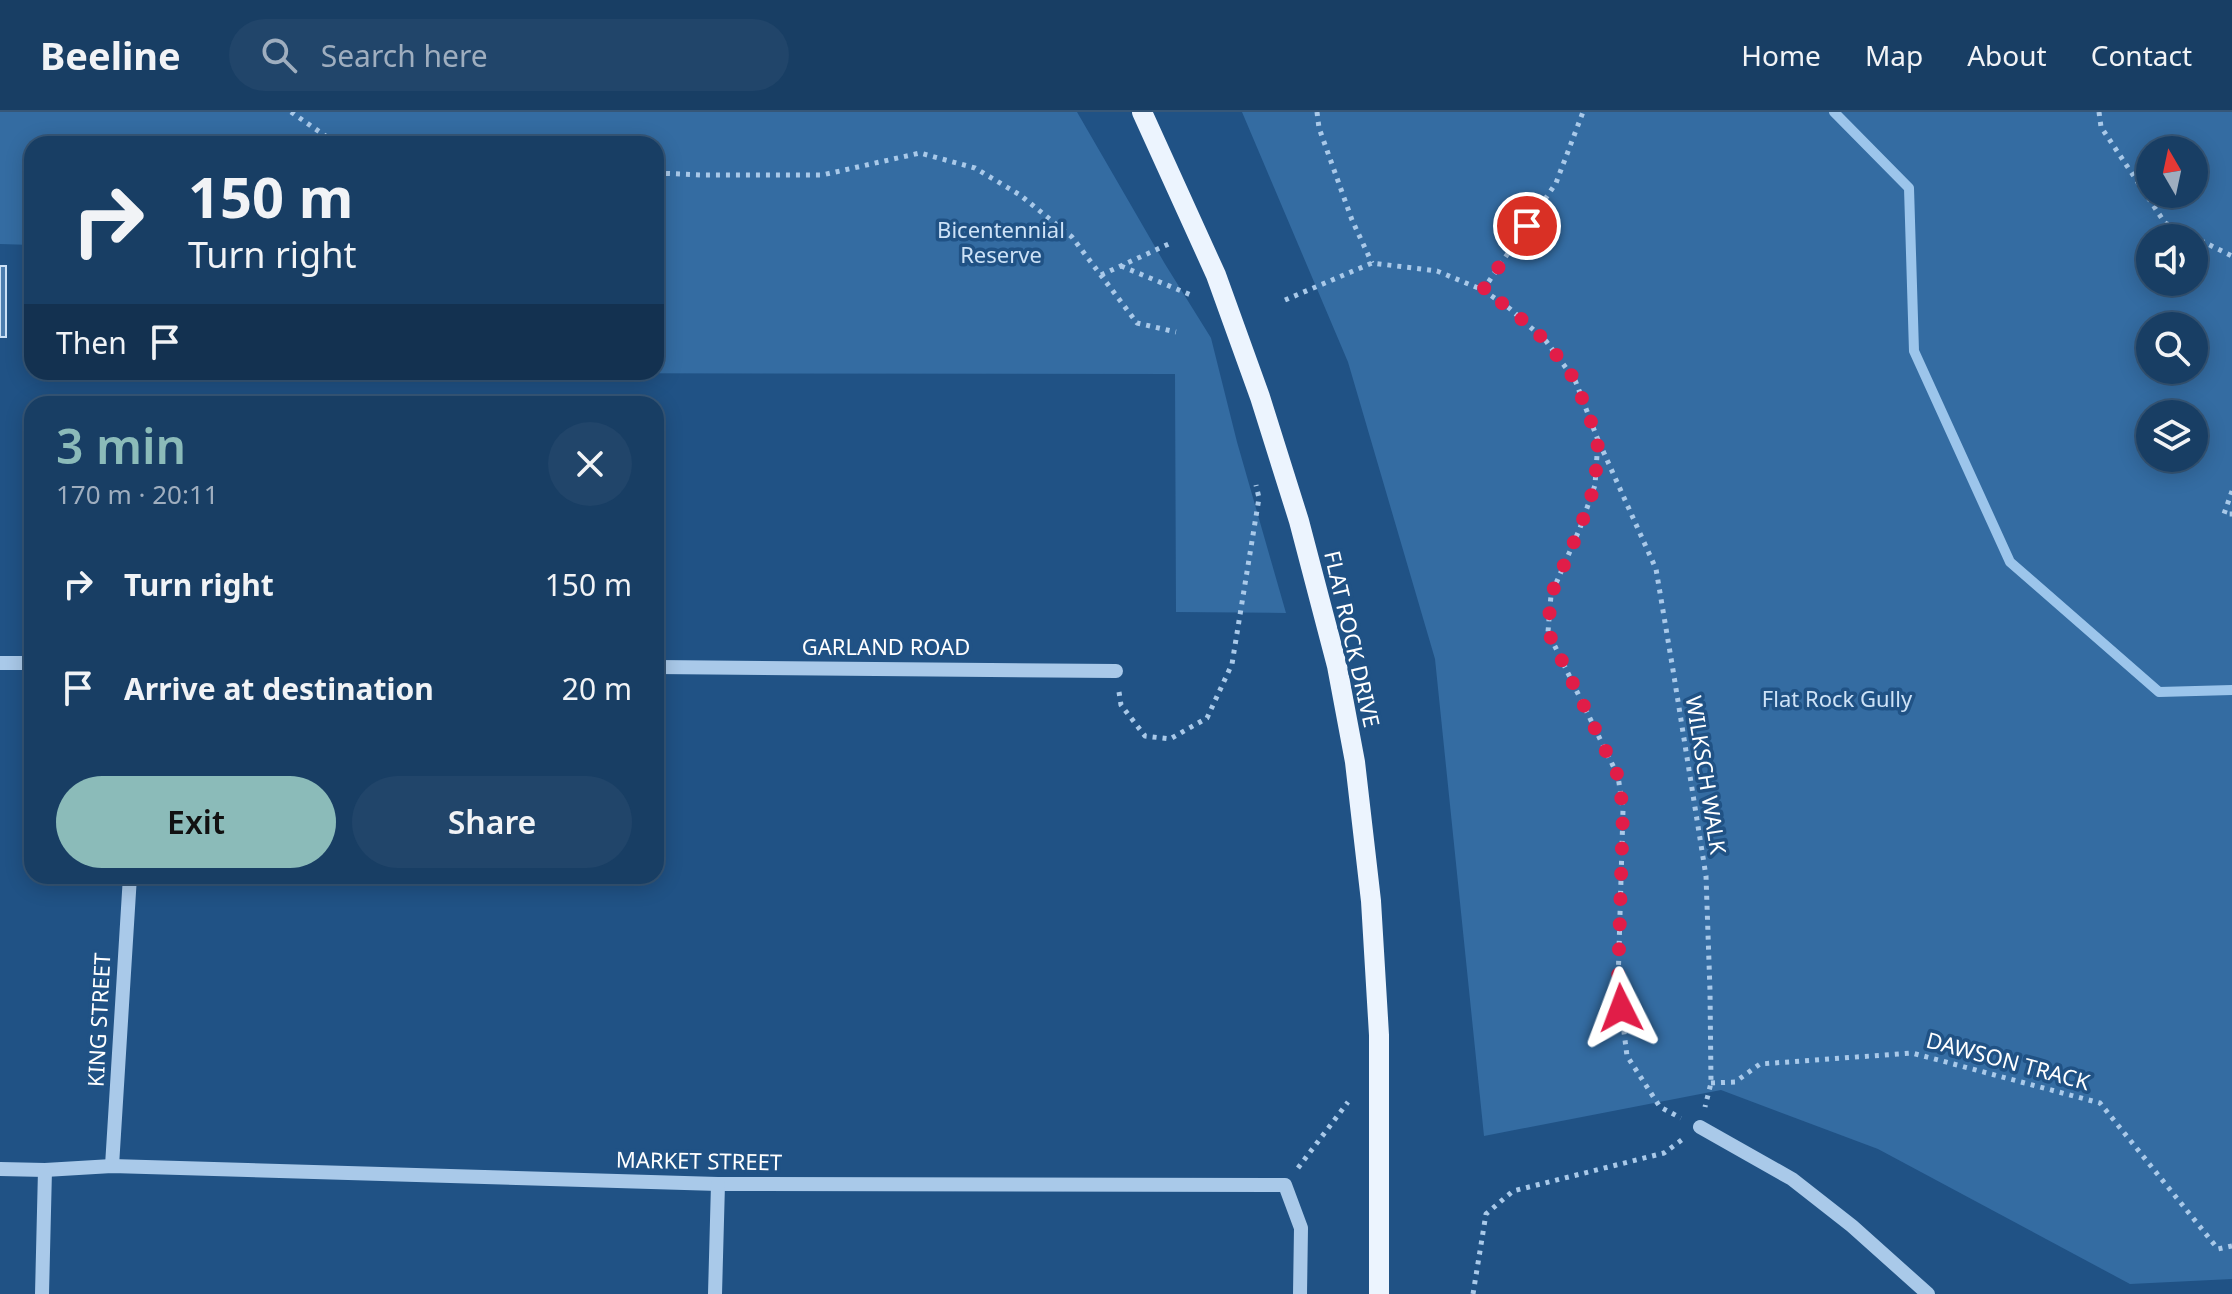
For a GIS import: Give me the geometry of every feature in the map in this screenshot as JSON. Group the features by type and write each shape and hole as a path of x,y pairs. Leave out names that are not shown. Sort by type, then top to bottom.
{"main road":[{"name":"FLAT ROCK DRIVE","path":"1142,112 1216,275 1260,397 1299,521 1340,680 1355,762 1371,901 1379,1035 1379,1294"}],"street":[{"path":"0,663 24,663"},
{"name":"GARLAND ROAD","path":"664,667 1116,671"},
{"name":"KING STREET","path":"112,1166 130,884"},
{"path":"1700,1127 1792,1179 1852,1226 1928,1294"},
{"name":"MARKET STREET","path":"0,1169 112,1166 718,1184 1285,1185"},
{"path":"42,1294 45,1170"},
{"path":"715,1294 718,1184"},
{"path":"1285,1185 1301,1228 1300,1294"}],"path":[{"path":"291,112 326,136"},
{"path":"1285,300 1372,263 1352,220 1319,128 1317,112"},
{"path":"1483,290 1556,183 1583,112"},
{"path":"2099,112 2101,127 2165,223 2232,256"},
{"path":"664,173 822,175 920,153 975,168 1020,195 1072,237 1137,323 1176,332"},
{"path":"1101,275 1160,247 1197,234"},
{"name":"WILKSCH WALK","path":"1372,263 1437,271 1483,290 1546,341 1575,380 1598,440 1656,569 1706,876 1711,1083 1700,1127"},
{"path":"1121,266 1191,295 1198,309"},
{"path":"1473,1294 1486,1214 1513,1191 1664,1153 1700,1127 1660,1107 1627,1056 1618,984 1623,810 1618,776 1548,632 1551,595 1595,485 1598,440"},
{"path":"1116,671 1121,705 1145,736 1170,739 1207,718 1232,664 1259,498 1255,484"},
{"path":"2232,491 2224,514 2232,514"},
{"name":"DAWSON TRACK","path":"1711,1083 1735,1082 1760,1064 1912,1053 2100,1103 2218,1249 2232,1246"},
{"path":"1285,1185 1348,1102"}],"green space":[{"name":"Bicentennial Reserve","path":"0,112 1077,112 1211,338 1286,613 1176,612 1175,374 664,373 664,136 24,136 24,245 0,244"},
{"name":"Flat Rock Gully","path":"1242,112 2232,112 2232,1279 2130,1284 1878,1149 1721,1090 1484,1136 1435,659 1348,362"}],"building":[{"path":"0,266 6,266 6,337 0,337"}],"waterway":[{"path":"1834,112 1909,188 1914,351 2010,562 2159,692 2232,690"}],"route":[{"path":"1527,226 1483,290 1546,341 1575,380 1598,440 1595,485 1551,595 1548,632 1618,776 1623,810 1618,984 1621,1008"}]}
